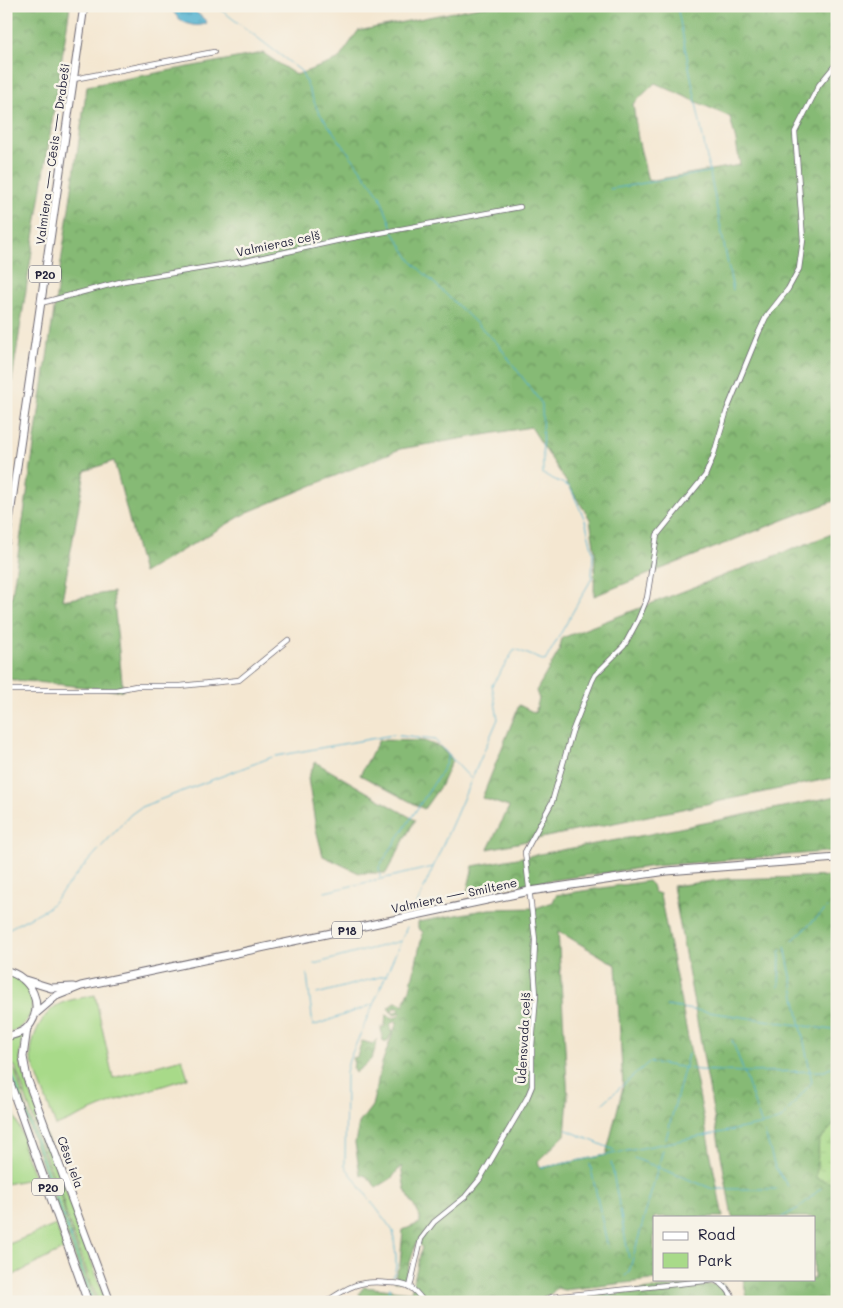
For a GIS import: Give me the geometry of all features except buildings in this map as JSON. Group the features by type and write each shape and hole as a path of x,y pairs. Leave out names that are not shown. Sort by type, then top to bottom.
{"main road":[{"name":"Valmiera — Cēsis — Drabeši","path":"6,542 84,6"},
{"name":"Valmiera — Smiltene","path":"25,980 51,988 81,986 530,891 667,870 837,858"},
{"name":"P18","path":"7,970 25,980"},
{"path":"25,980 32,989 35,999 35,1014"},
{"name":"Valmiera — Smiltene","path":"35,1014 56,996 81,986"},
{"name":"P18","path":"27,1028 35,1014"},
{"path":"6,1037 27,1028"},
{"name":"Cēsu iela","path":"27,1028 23,1057 27,1078 110,1302"},
{"name":"P20","path":"6,1072 88,1302"}],"street":[{"path":"74,79 214,52"},
{"name":"Ūdensvada ceļš","path":"410,1287 421,1239 434,1222 465,1197 480,1179 528,1098 532,1086 532,1046 536,995 535,940 526,852 552,802 584,698 595,675 624,646 638,620 647,598 657,535 705,476 713,457 726,410 759,332 766,317 788,289 799,269 803,240 795,132 819,85 837,63"},
{"name":"Valmieras ceļš","path":"41,303 124,282 246,261 336,241 520,207"},
{"path":"6,690 116,690 136,686 188,686 239,680 288,640"},
{"path":"542,1302 552,1297 715,1280 724,1284 734,1302"},
{"path":"326,1302 350,1286 362,1282 399,1284 410,1287 424,1302"}],"green space":[{"path":"6,6 70,6 6,419"},
{"path":"484,6 837,6 837,500 594,596 595,552 590,519 531,427 400,449 248,512 143,573 114,461 85,471 62,600 113,592 123,691 6,679 6,636 87,86 263,53 296,75 338,60 358,31","holes":["655,83 730,117 740,165 648,181 638,139 633,104"]},
{"path":"837,532 837,777 488,849 509,807 482,798 519,705 535,713 539,699 536,691 559,651 562,638"},
{"path":"379,740 424,741 440,747 452,760 441,785 424,809 360,775"},
{"path":"315,762 415,820 386,873 359,873 323,856 316,829 308,778"},
{"path":"837,796 837,851 655,866 467,892 473,866 650,834"},
{"path":"837,876 837,1302 748,1302 743,1280 816,1280 816,1216 732,1216 673,886 727,879"},
{"path":"648,881 652,885 654,892 660,894 723,1216 653,1216 653,1280 564,1290 557,1288 551,1294 530,1302 363,1302 359,1293 364,1287 411,1292 422,1247 416,1243 405,1279 395,1282 396,1273 400,1265 403,1230 420,1223 420,1217 405,1190 401,1166 392,1178 376,1188 370,1179 360,1174 355,1143 359,1123 372,1106 382,1063 397,1022 395,1020 390,1025 392,1033 387,1042 383,1041 381,1028 385,1026 386,1015 394,1018 399,1016 401,1012 394,1015 393,1013 400,1010 399,1008 394,1008 392,1013 388,1008 395,1002 403,1006 410,989 423,932 418,928 418,922 489,909 536,908 553,902 556,895","holes":["558,931 616,965 623,1087 606,1155 540,1168 538,1161 565,1135 568,1098"]},
{"path":"6,974 17,978 25,985 32,1003 31,1013 26,1022 18,1029 6,1034"},
{"path":"95,995 113,1078 182,1059 188,1078 118,1100 56,1126 31,1059 34,1037 45,1016 56,1006 70,1000"},
{"path":"23,1036 20,1054 21,1066 106,1302 98,1302 67,1217 61,1192 51,1171 15,1066 7,1066 6,1064 6,1041"},
{"path":"377,1039 371,1060 355,1073 352,1058 357,1057 362,1041 373,1044"},
{"path":"12,1067 16,1073 27,1110 49,1170 61,1195 66,1219 96,1302 91,1302 8,1068"},
{"path":"6,1092 24,1140 23,1147 35,1178 6,1184"},
{"path":"837,1121 837,1172 832,1183 816,1178 819,1141"},
{"path":"56,1225 64,1249 6,1279 6,1234 9,1244"},
{"path":"723,1284 732,1302 547,1302 619,1292"}],"water":[{"path":"175,6 189,6 207,23 191,25 186,23 174,13 172,8"}],"waterway":[{"path":"216,6 301,71 318,111 380,196 392,228"},
{"path":"677,6 733,290"},
{"path":"610,189 709,172"},
{"path":"393,232 412,262 497,343 542,404 543,474 570,487 585,520 593,552 592,578 545,661 515,649 492,685 498,719 417,904"},
{"path":"276,756 392,735 435,740 470,778"},
{"path":"380,877 379,867 436,780 448,756"},
{"path":"6,930 48,908 130,815 141,807 272,757"},
{"path":"325,892 433,867"},
{"path":"793,940 827,908"},
{"path":"393,1276 396,1267 393,1231 345,1166 346,1072 349,1060 407,927"},
{"path":"314,964 401,941"},
{"path":"540,1168 774,1122 781,1119 812,1082 785,946"},
{"path":"779,987 780,952 782,950"},
{"path":"307,974 313,1026 374,1004"},
{"path":"317,994 387,975"},
{"path":"666,1006 833,1030 837,1029"},
{"path":"603,1103 649,1062 699,1070 744,1072 732,1040"},
{"path":"666,1139 688,1054"},
{"path":"761,1123 744,1072 825,1071 837,1063"},
{"path":"10,1068 54,1192"},
{"path":"567,1130 614,1150"},
{"path":"765,1133 775,1167 788,1186"},
{"path":"625,1276 629,1272 663,1150"},
{"path":"634,1158 713,1189 776,1189"},
{"path":"611,1162 629,1258"},
{"path":"590,1164 608,1248"},
{"path":"784,1216 799,1208 821,1188"},
{"path":"56,1196 93,1302"},
{"path":"390,1287 391,1302"},
{"path":"604,1302 610,1295"}]}
